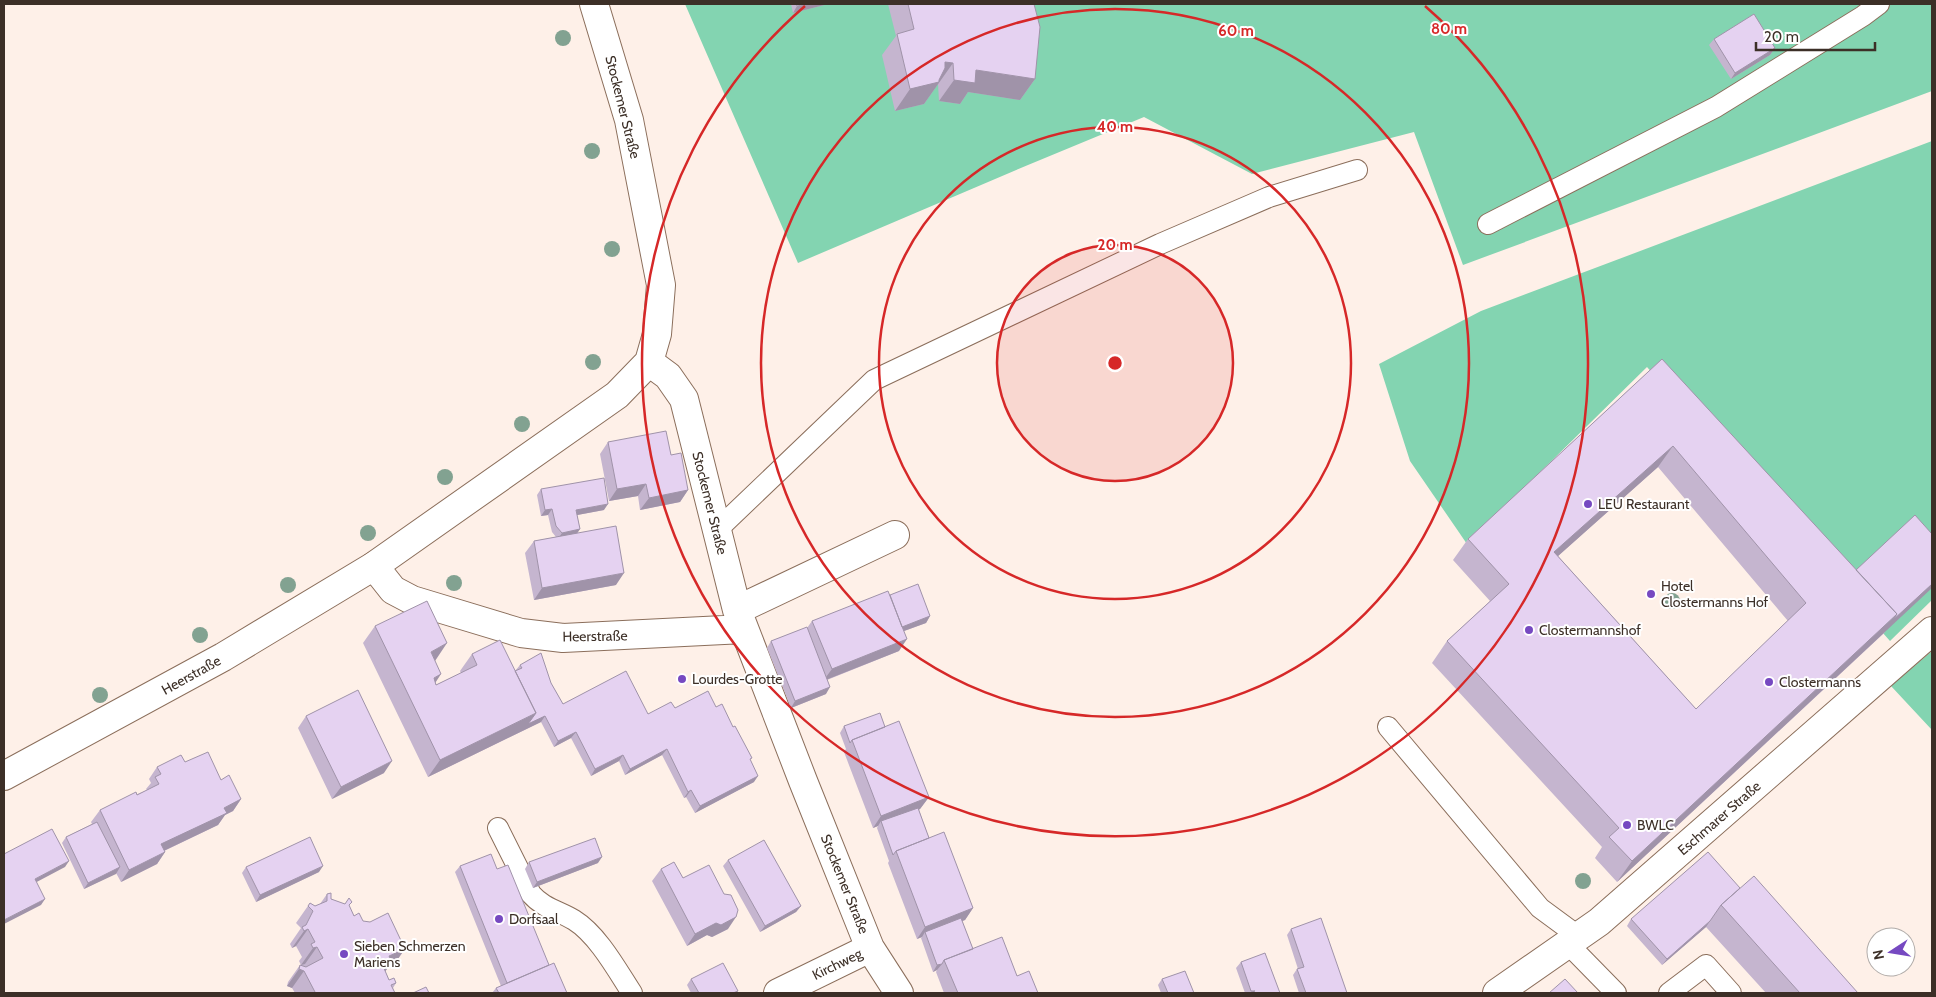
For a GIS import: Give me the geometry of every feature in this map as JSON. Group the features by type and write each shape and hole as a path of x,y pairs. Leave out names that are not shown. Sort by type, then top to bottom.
{"street":[{"name":"Stockemer Straße","path":"594,4 629,120 661,285 657,334 648,362 668,376 684,399 740,619 870,948 899,993"},
{"name":"Heerstraße","path":"4,776 224,657 374,566 617,395 648,362"},
{"name":"Heerstraße","path":"374,566 392,590 412,600 521,633 563,638 740,619 895,535"},
{"name":"Eschmarer Straße","path":"1497,993 1599,922 1932,631"},
{"name":"Kirchweg","path":"778,993 870,948"}],"lane":[{"path":"1488,224 1716,107 1863,16 1879,4"},
{"path":"716,530 874,380 1160,244 1269,197 1357,170"},
{"path":"1388,727 1540,908 1573,940 1616,993"},
{"path":"498,828 531,894 538,902 574,920 586,930 632,993"},
{"path":"1669,993 1706,965 1731,993"}],"green space":[{"path":"685,4 1932,4 1932,91 1463,265 1414,132 1252,174 1144,117 798,263"},
{"path":"1932,141 1932,600 1890,641 1647,367 1467,544 1410,461 1379,364 1481,311"},
{"path":"1932,651 1932,730 1891,686"}],"building":[{"path":"908,4 1034,4 1040,27 1035,79 976,70 975,83 954,80 953,63 945,62 945,68 939,82 910,89 897,34 914,29"},
{"path":"1754,14 1775,48 1735,73 1714,39"},
{"name":"Clostermannshof","path":"1662,359 1897,614 1632,861 1609,837 1619,828 1447,641 1509,584 1468,539","holes":["1673,446 1806,603 1696,709 1554,552"]},
{"path":"666,431 671,455 681,453 688,490 649,498 646,484 617,489 608,442"},
{"path":"604,478 608,504 576,510 580,529 562,533 556,526 552,509 545,510 541,489"},
{"path":"1915,515 1932,534 1932,584 1893,620 1897,614 1856,570"},
{"path":"616,526 624,573 542,588 534,541"},
{"path":"918,584 930,616 902,627 890,595"},
{"path":"888,591 907,639 832,669 812,621"},
{"path":"427,601 447,643 431,652 441,674 434,678 436,685 477,665 472,654 500,640 536,713 440,760 375,626"},
{"path":"807,627 830,687 795,701 771,641"},
{"path":"541,653 551,683 563,704 626,671 648,714 671,702 675,708 708,691 716,707 722,704 733,727 735,726 752,758 750,759 758,776 700,806 691,790 688,792 667,749 630,769 623,755 595,769 576,732 558,741 545,716 528,724 536,713 515,671 522,668 520,665"},
{"path":"358,690 392,761 341,787 306,716"},
{"path":"880,713 885,727 852,740 850,743 844,726"},
{"path":"899,721 929,797 881,816 852,740"},
{"path":"208,752 221,780 229,775 241,799 224,808 227,813 161,844 165,852 129,870 100,810 136,792 137,795 159,784 155,777 161,774 157,767 181,755 185,762"},
{"path":"918,808 929,838 896,851 893,855 881,821"},
{"path":"97,822 120,867 88,883 66,837"},
{"path":"52,829 69,861 35,879 45,899 4,920 4,854"},
{"path":"944,832 973,908 925,927 896,851"},
{"path":"310,837 323,866 260,895 246,867"},
{"path":"595,838 602,857 537,882 529,862"},
{"path":"764,840 801,906 765,926 728,860"},
{"path":"1708,852 1740,888 1721,905 1710,921 1667,959 1631,919"},
{"name":"Dorfsaal","path":"491,854 497,869 508,865 549,965 507,983 460,866"},
{"path":"674,862 683,878 709,865 724,894 731,895 738,910 736,917 721,925 716,923 695,934 661,869"},
{"path":"1754,876 1858,993 1800,993 1721,905"},
{"name":"Sieben Schmerzen Mariens","path":"331,893 331,899 345,904 349,898 352,902 349,905 354,916 359,913 363,921 370,922 388,913 405,949 389,956 392,962 383,966 389,980 394,978 396,983 391,985 395,993 314,993 304,971 299,969 300,965 306,967 323,958 317,947 313,948 311,944 315,942 308,929 304,931 302,927 306,925 313,911 308,906 310,903 315,906 327,901 327,894"},
{"path":"961,918 973,949 944,960 942,964 937,965 925,932"},
{"path":"1321,918 1347,993 1306,993 1297,969 1304,967 1291,929"},
{"path":"1002,937 1017,976 1029,971 1038,993 958,993 944,960"},
{"path":"1265,953 1280,993 1249,993 1255,991 1251,991 1241,962"},
{"path":"554,963 567,993 499,993 496,988"},
{"path":"723,963 738,991 733,993 699,993 691,979"},
{"path":"1185,971 1194,993 1168,993 1162,979"},
{"path":"1565,979 1578,993 1549,993"},
{"path":"426,987 429,993 413,993"}],"place":[{"name":"LEU Restaurant","path":"1588,504"},
{"name":"Hotel Clostermanns Hof","path":"1651,594"},
{"name":"Clostermannshof","path":"1529,630"},
{"name":"Lourdes-Grotte","path":"682,679"},
{"name":"Clostermanns","path":"1769,682"},
{"name":"BWLC","path":"1627,825"},
{"name":"Dorfsaal","path":"499,919"},
{"name":"Sieben Schmerzen Mariens","path":"344,954"}]}
